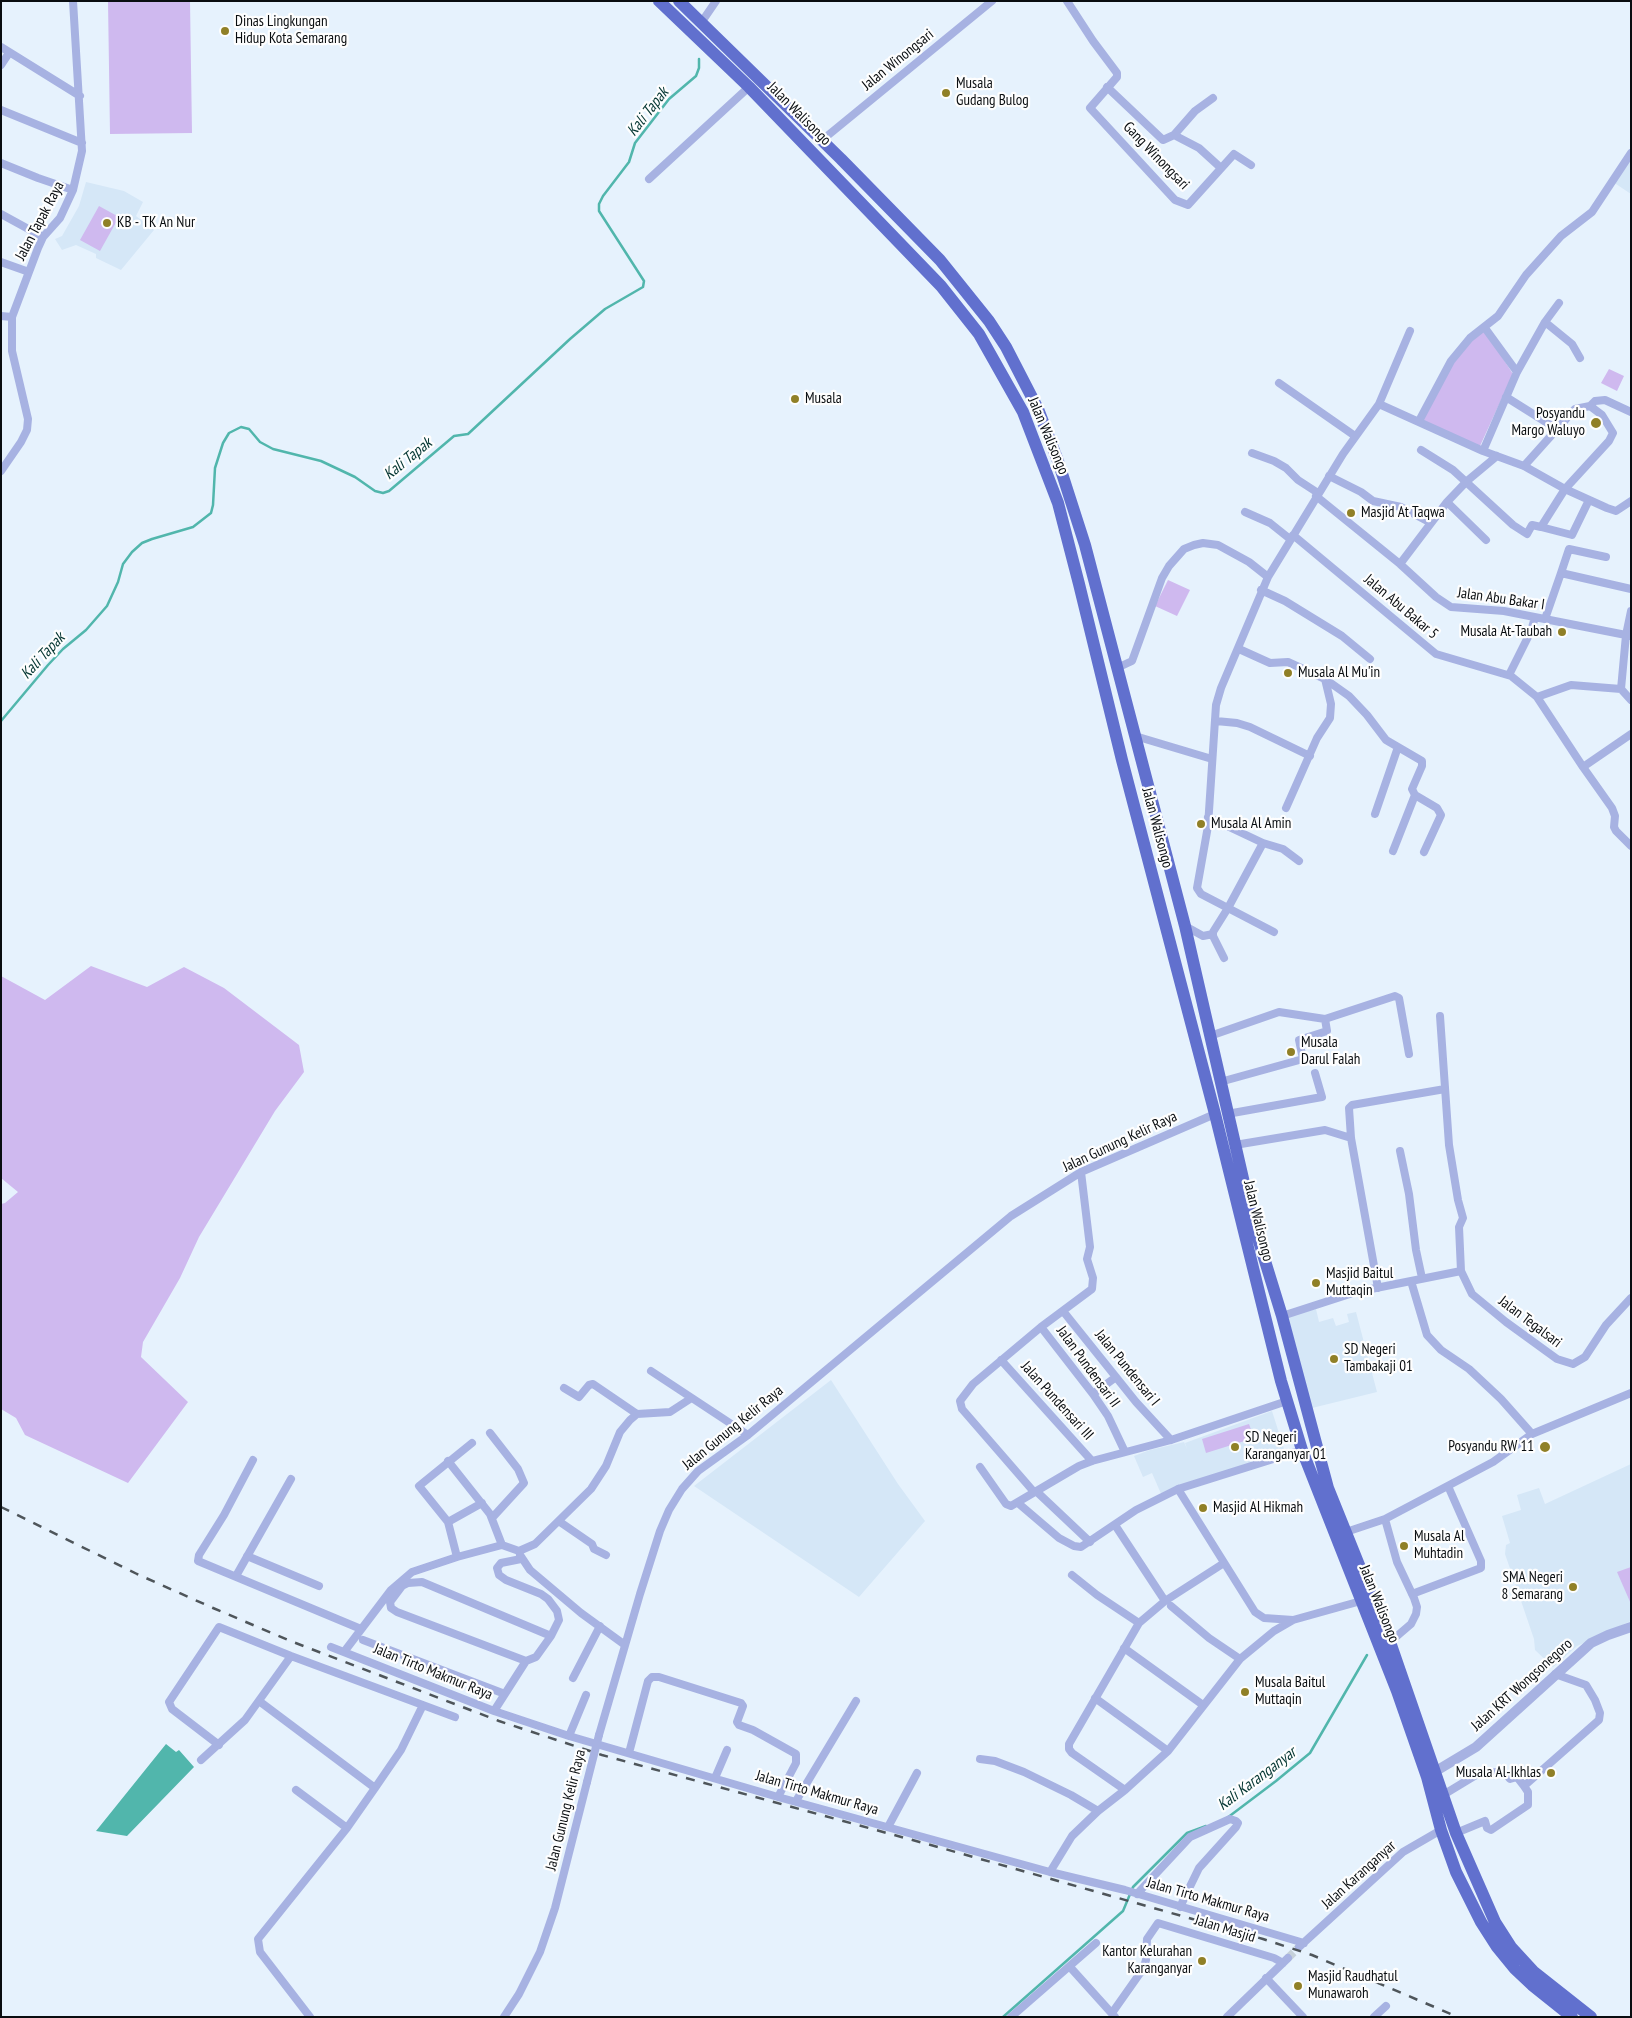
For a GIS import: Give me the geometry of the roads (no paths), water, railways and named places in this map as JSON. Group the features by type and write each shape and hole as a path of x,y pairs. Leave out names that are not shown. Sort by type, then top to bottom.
{"highway":[{"name":"Jalan Walisongo","path":"659,1 749,86 942,286 979,334 1022,412 1058,503 1122,760 1221,1114 1287,1401 1302,1450 1361,1601 1402,1689"},
{"name":"Jalan Walisongo","path":"679,1 940,260 989,321 1006,347 1038,408 1058,461 1085,545 1185,926 1220,1082 1221,1114 1235,1145 1252,1222 1282,1316 1328,1488 1390,1642 1402,1689 1431,1774"},
{"path":"1431,1774 1443,1795 1456,1833 1495,1922 1511,1946 1534,1972 1591,2017"},
{"path":"1431,1774 1441,1830 1456,1872 1481,1922 1497,1947 1515,1969 1572,2017"}],"street":[{"name":"Jalan Tapak Raya","path":"1,471 21,442 27,430 28,419 12,351 12,317 44,237 60,218 74,190 82,151 73,1"},
{"path":"702,23 716,1"},
{"name":"Jalan Winongsari","path":"821,141 992,1"},
{"name":"Gang Winongsari","path":"1067,1 1117,73 1117,77 1090,108 1175,200 1188,205 1234,154 1251,165"},
{"path":"1,47 80,96"},
{"path":"1,65 9,53"},
{"path":"649,179 749,86"},
{"name":"Gang Winongsari","path":"1107,88 1163,140 1174,135 1195,111 1213,98"},
{"path":"1,110 82,143"},
{"name":"Gang Winongsari","path":"1174,135 1199,148 1222,168"},
{"path":"1419,421 1451,361 1470,338 1498,316 1526,275 1560,236 1592,212 1631,153"},
{"path":"1,163 74,190"},
{"path":"1,214 44,237"},
{"path":"1,262 29,272"},
{"path":"1483,451 1517,372 1545,322 1560,303"},
{"path":"1,316 12,317"},
{"path":"1545,322 1572,344 1580,358"},
{"path":"1485,328 1517,372"},
{"path":"1274,932 1201,894 1197,888 1208,817 1218,696 1239,649 1261,590 1329,476 1379,404 1410,331"},
{"path":"1279,383 1355,436"},
{"path":"1506,397 1557,428"},
{"path":"1524,466 1575,409 1590,406 1595,401 1605,400 1631,412"},
{"path":"1379,404 1483,451 1524,466 1565,489 1616,511 1631,501"},
{"path":"1541,527 1565,489 1609,441 1613,433 1602,415 1590,406"},
{"path":"1421,450 1467,481 1526,534 1532,525 1572,535 1589,500"},
{"name":"Jalan Abu Bakar I","path":"1252,453 1274,461 1286,468 1400,564 1436,597 1451,607 1504,611 1628,635"},
{"path":"1400,564 1447,502 1467,481 1497,456"},
{"path":"1329,476 1361,492 1373,501 1401,507 1431,522"},
{"path":"1447,502 1486,540"},
{"name":"Jalan Abu Bakar 5","path":"1245,512 1270,523 1291,537 1436,654 1509,674 1537,697 1612,808 1615,816 1614,827 1616,831 1631,846"},
{"path":"1117,668 1132,661 1162,578 1169,566 1184,549 1194,544 1218,545 1249,562 1268,577"},
{"path":"1545,620 1569,549 1606,557"},
{"path":"1561,573 1631,589"},
{"path":"1261,590 1285,601 1342,636 1370,658"},
{"path":"1621,689 1631,611"},
{"path":"1509,674 1531,631 1535,617"},
{"path":"1239,649 1270,663 1288,662 1325,679 1349,696 1368,715 1386,740 1422,760 1422,766 1412,789 1415,795 1437,808 1441,815 1424,852"},
{"path":"1286,808 1317,738 1330,718 1331,704 1325,679"},
{"path":"1537,697 1571,685 1621,689 1631,700"},
{"path":"1216,720 1237,723 1310,756"},
{"path":"1134,736 1212,759"},
{"path":"1583,767 1630,737"},
{"path":"1375,814 1398,747"},
{"path":"1393,851 1415,795"},
{"path":"1208,817 1263,844 1283,849 1299,861"},
{"path":"1185,926 1203,936 1213,934 1263,844"},
{"path":"1213,934 1224,958"},
{"path":"1210,1036 1279,1012 1325,1018 1396,996 1399,998 1409,1054"},
{"path":"1282,1316 1356,1292 1461,1271 1459,1227 1463,1218 1458,1200 1449,1145 1440,1016"},
{"path":"1220,1082 1303,1059 1299,1040 1327,1031 1325,1018"},
{"name":"Jalan Gunung Kelir Raya","path":"504,2017 519,1994 540,1952 555,1908 599,1735 625,1645 660,1531 668,1510 682,1488 698,1471 748,1435 979,1240 1011,1216 1080,1172 1221,1114 1322,1096 1315,1073"},
{"path":"1378,1288 1351,1138 1348,1110 1352,1105 1445,1089"},
{"path":"1235,1145 1325,1130 1351,1138"},
{"path":"1400,1151 1409,1194 1416,1250 1422,1278"},
{"path":"1080,1172 1090,1247 1087,1259 1093,1284 1089,1292 1041,1327 973,1384 962,1398 960,1404 962,1409 1035,1491 1090,1542"},
{"name":"Jalan Tegalsari","path":"1461,1271 1472,1294 1506,1322 1557,1359 1573,1364 1585,1357 1606,1325 1631,1298"},
{"path":"1411,1280 1426,1335 1442,1350 1469,1369 1501,1399 1532,1434"},
{"name":"Jalan Pundensari I","path":"1063,1311 1116,1377 1171,1440"},
{"name":"Jalan Pundensari II","path":"1041,1327 1108,1416 1125,1452"},
{"name":"Jalan Pundensari III","path":"1001,1360 1092,1461"},
{"path":"650,1371 690,1399 748,1435"},
{"path":"1093,1394 1116,1377"},
{"path":"564,1388 579,1396 589,1385 593,1384 637,1414 670,1412 690,1399"},
{"path":"1346,1532 1384,1519 1494,1462 1532,1434 1631,1393"},
{"path":"980,1467 1007,1505 1010,1506 1092,1461 1171,1440 1287,1401"},
{"path":"344,1652 402,1578 412,1572 502,1545 519,1551 535,1544 560,1522 591,1489 606,1466 620,1432 637,1414"},
{"path":"490,1433 518,1469 524,1483 492,1518"},
{"path":"457,1557 448,1522 419,1489 421,1483 472,1443"},
{"path":"1018,1503 1059,1538 1074,1546 1081,1547 1136,1510 1178,1489 1302,1450"},
{"path":"253,1460 224,1515 198,1558 202,1564 236,1576 361,1629"},
{"path":"448,1461 492,1518 502,1545"},
{"path":"236,1576 291,1479"},
{"path":"1412,1594 1481,1568 1481,1561 1448,1486"},
{"path":"1178,1489 1255,1612 1264,1618 1293,1620"},
{"path":"448,1522 482,1503"},
{"path":"1384,1519 1397,1562 1417,1607 1411,1624 1390,1642"},
{"path":"560,1522 592,1544 596,1551 606,1554"},
{"path":"1115,1525 1168,1604 1209,1638 1240,1659"},
{"path":"519,1551 521,1560 530,1570 625,1645"},
{"path":"247,1556 319,1586"},
{"path":"494,1711 526,1661 536,1656 560,1620 557,1611 548,1599 499,1575 497,1568 501,1563 521,1560"},
{"path":"1125,1790 1072,1753 1069,1749 1069,1744 1138,1622 1168,1604 1224,1563"},
{"path":"1072,1575 1097,1595 1138,1622"},
{"path":"526,1661 397,1612 391,1608 390,1602 402,1586 408,1583 422,1582 551,1636"},
{"path":"1050,1872 1072,1836 1098,1810 1125,1790 1168,1751 1240,1659 1274,1631 1293,1620 1361,1601"},
{"path":"573,1678 600,1626"},
{"path":"219,1745 172,1709 169,1702 219,1627 455,1718"},
{"name":"Jalan KRT Wongsonegoro","path":"1431,1774 1476,1747 1591,1643 1616,1631 1631,1627"},
{"path":"363,1640 505,1694"},
{"name":"Jalan Tirto Makmur Raya","path":"331,1647 494,1711 569,1736 778,1797 1050,1872 1125,1890 1302,1945"},
{"path":"1124,1648 1203,1705"},
{"path":"201,1760 245,1720 291,1656"},
{"path":"1524,1786 1599,1720 1600,1713 1586,1685 1555,1674"},
{"path":"629,1754 648,1681 652,1677 659,1677 741,1703 743,1706 737,1724 796,1754 796,1763 778,1797"},
{"path":"569,1736 586,1695"},
{"path":"1095,1698 1168,1751"},
{"path":"796,1801 856,1701"},
{"path":"259,1702 375,1788"},
{"path":"310,2017 260,1952 258,1938 347,1828 401,1750 423,1705"},
{"path":"715,1778 727,1750"},
{"path":"980,1759 995,1761 1024,1772 1098,1810"},
{"path":"1443,1795 1476,1775 1496,1772 1505,1773 1510,1779 1517,1777 1528,1792 1528,1805 1492,1830 1488,1828 1485,1821 1456,1833"},
{"path":"888,1827 917,1773"},
{"path":"296,1790 347,1828"},
{"path":"1136,1894 1190,1837 1230,1820 1236,1821 1238,1823 1236,1827 1199,1868 1180,1907"},
{"name":"Jalan Karanganyar","path":"1302,1945 1403,1852 1441,1830"},
{"name":"Jalan Masjid","path":"1114,2015 1143,1969 1146,1960 1147,1939 1154,1926 1159,1923 1285,1961 1266,1978"},
{"path":"1011,2017 1096,1943"},
{"path":"1070,1967 1114,2015"},
{"path":"1227,2017 1266,1978 1302,2017"},
{"path":"1374,2017 1386,2006"}],"waterway":[{"name":"Kali Tapak","path":"1,721 48,665 63,649 86,630 107,606 118,582 123,564 132,552 142,543 193,527 211,513 215,468 223,443 229,433 241,427 249,429 260,442 273,449 321,461 355,477 375,491 383,493 389,491 454,436 468,434 605,309 643,287 644,281 599,211 599,204 629,162 635,143 669,99 696,76 699,68 699,59"},
{"name":"Kali Karanganyar","path":"1227,1818 1310,1753 1367,1655"},
{"name":"Kali Karanganyar","path":"1003,2017 1123,1911 1133,1887 1187,1833 1206,1826"}],"tunnel":[{"path":"1288,1958 1299,1947"}],"railway":[{"path":"1,1507 137,1574 213,1608 293,1642 499,1721 602,1755 1263,1939 1312,1955 1458,2017"}],"place":[{"name":"Dinas Lingkungan Hidup Kota Semarang","path":"225,31"},
{"name":"Musala Gudang Bulog","path":"946,93"},
{"name":"KB - TK An Nur","path":"107,223"},
{"name":"Musala","path":"795,399"},
{"name":"Posyandu Margo Waluyo","path":"1596,423"},
{"name":"Masjid At Taqwa","path":"1351,513"},
{"name":"Musala At-Taubah","path":"1562,632"},
{"name":"Musala Al Mu'in","path":"1288,673"},
{"name":"Musala Al Amin","path":"1201,824"},
{"name":"Musala Darul Falah","path":"1291,1052"},
{"name":"Masjid Baitul Muttaqin","path":"1316,1283"},
{"name":"SD Negeri Tambakaji 01","path":"1334,1359"},
{"name":"SD Negeri Karanganyar 01","path":"1235,1447"},
{"name":"Posyandu RW 11","path":"1545,1447"},
{"name":"Masjid Al Hikmah","path":"1203,1508"},
{"name":"Musala Al Muhtadin","path":"1404,1546"},
{"name":"SMA Negeri 8 Semarang","path":"1573,1587"},
{"name":"Musala Baitul Muttaqin","path":"1245,1692"},
{"name":"Musala Al-Ikhlas","path":"1551,1773"},
{"name":"Kantor Kelurahan Karanganyar","path":"1202,1961"},
{"name":"Masjid Raudhatul Munawaroh","path":"1298,1986"}]}
